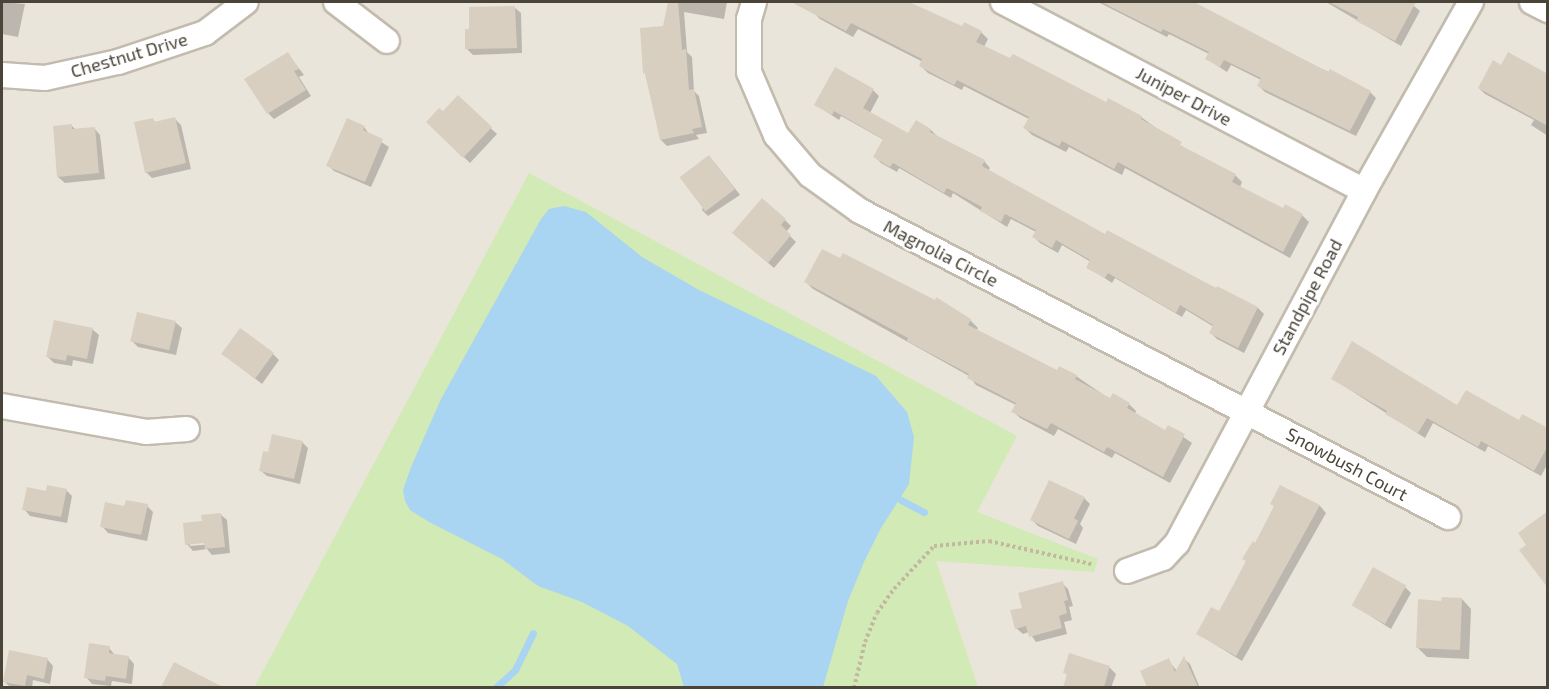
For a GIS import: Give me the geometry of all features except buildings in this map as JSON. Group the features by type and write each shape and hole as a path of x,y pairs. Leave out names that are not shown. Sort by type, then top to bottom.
{"street":[{"name":"Chestnut Drive","path":"2,75 45,78 118,62 205,33 246,2"},
{"path":"336,2 387,41"},
{"name":"Magnolia Circle","path":"754,2 749,20 750,72 776,135 810,175 860,211 1246,412"},
{"name":"Juniper Drive","path":"1003,2 1364,191"},
{"name":"Standpipe Road","path":"1127,572 1163,558 1178,543 1364,191 1471,2"},
{"path":"1532,2 1548,10"},
{"path":"2,406 146,432 187,429"},
{"name":"Snowbush Court","path":"1246,412 1448,517"}],"path":[{"path":"854,687 865,642 877,613 894,589 934,546 996,542 1091,564"}],"shaded area":[{"path":"2,2 1547,2 1547,687 2,687"}],"green space":[{"path":"529,173 1017,436 977,512 1098,559 1094,572 936,561 978,687 254,688"}],"water":[{"path":"564,206 586,212 642,257 699,290 876,376 907,412 914,437 909,484 881,528 864,562 848,601 823,687 684,687 677,664 628,626 582,602 538,586 502,559 410,510 405,501 403,490 411,467 441,399 541,219 549,209"}],"waterway":[{"path":"901,500 924,512"},
{"path":"495,688 515,670 533,633"}]}
